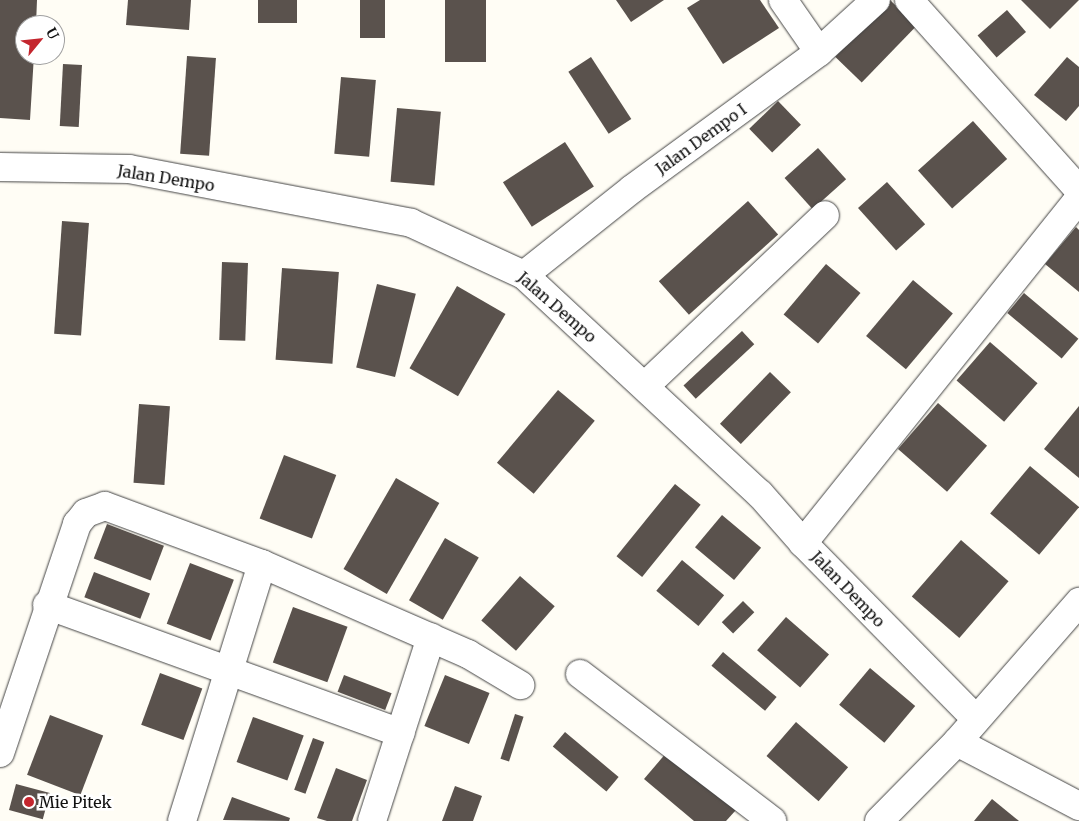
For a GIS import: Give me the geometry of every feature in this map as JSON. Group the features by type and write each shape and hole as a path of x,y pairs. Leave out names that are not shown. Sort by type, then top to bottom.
{"street":[{"path":"783,0 819,52"},
{"name":"Jalan Dempo I","path":"524,275 632,189 819,52 876,0"},
{"path":"909,0 1079,190"},
{"name":"Jalan Dempo","path":"0,167 129,169 411,223 524,275 760,494 802,543 975,718"},
{"path":"802,543 1079,199"},
{"path":"645,386 825,215"},
{"path":"0,754 47,606 77,524 86,513 105,506 262,564 432,637 468,654 520,684"},
{"path":"182,821 262,564"},
{"path":"880,821 957,742 975,718 1079,602"},
{"path":"47,606 401,733"},
{"path":"372,821 432,637"},
{"path":"580,674 772,821"},
{"path":"957,742 1079,806"}],"building":[{"path":"0,0 37,0 36,15 15,15 15,65 33,65 30,120 0,118"},
{"path":"128,0 191,0 189,30 126,25"},
{"path":"258,0 297,0 297,23 258,23"},
{"path":"360,0 385,0 385,38 360,38"},
{"path":"445,0 486,0 486,62 445,62"},
{"path":"616,0 664,0 631,22"},
{"path":"700,0 760,0 779,28 723,64 687,8"},
{"path":"890,0 917,26 862,83 835,57"},
{"path":"1021,0 1079,0 1050,29"},
{"path":"1007,10 1026,32 997,57 978,36"},
{"path":"187,56 216,58 209,156 180,154"},
{"path":"591,57 631,119 609,134 568,72"},
{"path":"1067,57 1079,67 1079,106 1066,121 1034,95"},
{"path":"65,64 82,65 79,127 60,126 63,65"},
{"path":"341,77 376,80 369,157 334,154"},
{"path":"778,101 801,125 772,153 749,129"},
{"path":"397,108 441,112 434,186 391,182"},
{"path":"973,121 1007,159 952,208 918,171"},
{"path":"565,142 594,186 532,227 503,182"},
{"path":"818,148 846,179 813,209 785,178"},
{"path":"887,182 925,224 896,250 858,208"},
{"path":"748,201 778,234 689,315 659,281"},
{"path":"62,221 89,223 81,336 54,334"},
{"path":"1076,227 1079,230 1079,292 1045,264"},
{"path":"222,262 248,263 245,341 219,340"},
{"path":"826,264 860,293 818,343 784,315"},
{"path":"282,268 339,272 332,364 276,360"},
{"path":"913,280 953,313 906,369 866,336"},
{"path":"377,284 416,294 395,377 356,367"},
{"path":"457,286 505,314 458,396 410,368"},
{"path":"1024,293 1078,339 1062,359 1007,313"},
{"path":"742,331 754,344 696,399 683,386"},
{"path":"990,342 1038,383 1004,422 957,380"},
{"path":"770,372 791,392 741,444 720,424"},
{"path":"558,390 595,421 534,494 497,463"},
{"path":"938,403 987,446 947,492 898,449"},
{"path":"139,404 170,406 164,485 133,483"},
{"path":"1079,406 1079,478 1044,449"},
{"path":"284,455 336,475 312,539 260,518"},
{"path":"1030,466 1079,507 1039,555 990,513"},
{"path":"396,478 439,503 387,594 344,569"},
{"path":"675,484 701,505 642,577 616,556"},
{"path":"722,515 761,548 734,580 695,547"},
{"path":"107,524 164,546 151,580 94,559"},
{"path":"445,538 479,558 443,620 409,600"},
{"path":"961,540 1009,581 959,638 912,597"},
{"path":"682,560 724,595 698,626 656,591"},
{"path":"190,563 234,580 211,641 167,624"},
{"path":"94,572 150,594 140,619 84,597"},
{"path":"520,576 555,606 516,651 481,621"},
{"path":"743,601 754,612 733,634 722,622"},
{"path":"293,607 348,627 327,682 273,662"},
{"path":"786,617 829,654 800,688 757,650"},
{"path":"723,652 777,697 765,711 711,666"},
{"path":"870,668 915,706 884,743 839,705"},
{"path":"160,673 202,688 183,740 141,725"},
{"path":"344,675 392,693 385,710 338,692"},
{"path":"445,675 490,693 469,744 424,726"},
{"path":"515,714 524,717 509,761 500,759"},
{"path":"50,715 103,735 80,795 27,775"},
{"path":"253,717 304,735 287,781 237,762"},
{"path":"796,722 848,767 819,801 766,756"},
{"path":"565,732 619,777 606,792 553,747"},
{"path":"313,738 324,742 305,794 294,790"},
{"path":"667,752 736,810 726,821 694,821 644,779"},
{"path":"336,768 367,780 352,821 327,821 317,818"},
{"name":"Mie Pitek","path":"16,784 50,793 43,819 9,810"},
{"path":"455,786 482,796 473,821 442,821"},
{"path":"232,797 290,818 289,821 223,820"},
{"path":"992,799 1019,821 974,821"}],"place":[{"name":"Mie Pitek","path":"29,802"}]}
